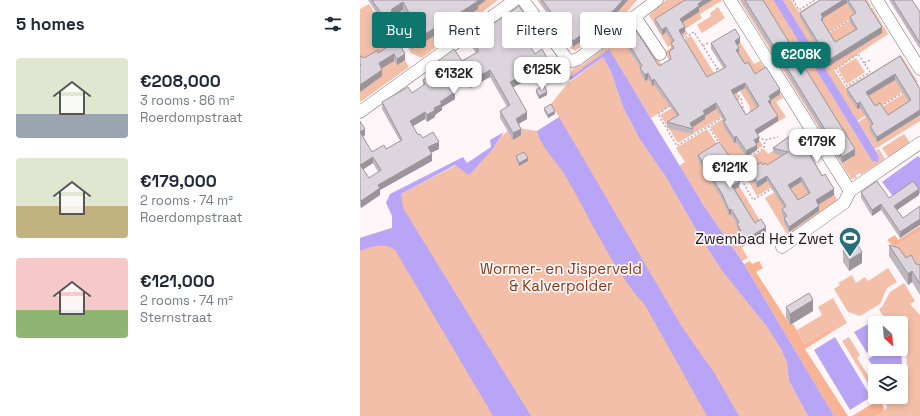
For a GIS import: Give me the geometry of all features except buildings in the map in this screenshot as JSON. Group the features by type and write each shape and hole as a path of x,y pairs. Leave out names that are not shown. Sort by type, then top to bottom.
{"street":[{"path":"360,112 515,0"},
{"path":"524,0 567,59 572,61 578,60 594,48"},
{"path":"636,16 657,0"},
{"path":"730,0 850,191"},
{"path":"877,0 920,68"},
{"path":"636,18 660,54"},
{"path":"782,247 844,203 850,191 920,142"}],"path":[{"path":"793,0 799,10 815,0"},
{"path":"824,36 858,15"},
{"path":"677,43 694,32 717,68 723,70"},
{"path":"703,46 708,43"},
{"path":"858,54 864,63 870,72 847,86 836,69 858,54"},
{"path":"864,63 870,60"},
{"path":"710,78 715,74 717,68"},
{"path":"734,88 741,100 741,105 746,117"},
{"path":"877,109 908,90"},
{"path":"676,103 658,114 677,146 728,113"},
{"path":"708,126 721,146"},
{"path":"758,137 765,140 778,137"},
{"path":"734,166 764,148 765,140"},
{"path":"729,159 753,200 773,188"}],"green space":[{"path":"415,0 498,0 482,12 434,12 435,48 422,58 411,53 408,48 426,48 426,12 401,12"},
{"path":"537,0 637,0 627,12 580,12 580,47 575,51 570,48 572,48 572,16 583,8 581,6 572,13 546,12"},
{"path":"666,0 723,0 700,14 702,18 685,29 688,34 668,47 649,15"},
{"path":"739,0 773,0 872,161 878,159 879,155 876,150 879,149 885,159 861,175 860,173 856,175 857,178 851,179"},
{"path":"783,0 791,0 799,12 819,0 868,0 871,6 810,44"},
{"path":"369,4 374,12 372,12 372,48 397,48 409,67 360,102 360,9"},
{"path":"718,7 725,18 702,33 697,25 711,16 710,13"},
{"path":"872,7 888,34 834,70 846,88 901,55 918,82 857,121 810,45"},
{"path":"640,31 664,68 686,96 651,118 609,50 569,78 574,67 582,65 604,48 636,48 636,33"},
{"path":"691,36 714,73 687,90 664,52"},
{"path":"740,42 754,64 760,61 783,98 776,102 786,117 758,134 749,118 750,107 732,78 730,79 716,57"},
{"name":"Wormer- en Jisperveld & Kalverpolder","path":"603,57 611,72 623,107 639,138 667,179 699,235 722,271 767,327 781,349 787,363 789,381 808,416 360,416 360,238 392,228 401,194 462,162 468,171 492,150 501,137 512,127 537,131 558,118 559,117 551,104 567,84"},
{"path":"856,58 865,72 847,84 838,69"},
{"path":"722,72 740,99 721,111 723,116 678,143 660,115 694,95"},
{"path":"919,84 920,121 875,149 858,122"},
{"path":"739,109 763,146 734,164 710,127"},
{"path":"707,129 737,175 735,179 762,224 737,239 748,258 742,261 704,206 679,166 685,162 676,148"},
{"path":"904,134 911,144 889,158 882,148"},
{"path":"797,136 813,162 757,196 739,165 764,149 768,154"},
{"path":"817,166 838,201 788,236 765,198"},
{"path":"920,231 920,275 894,247"},
{"path":"888,268 897,282 887,288 880,304 860,316 848,312 834,289 840,285 838,283 852,275 856,283 865,277 868,281"},
{"path":"904,283 915,301 910,304 920,315 920,416 876,416 887,408 886,404 908,404 907,356 908,356 908,316 883,315 879,309 882,307 890,292"},
{"path":"833,298 847,323 832,332 830,329 805,344 797,330 822,315 818,307"},
{"path":"849,337 860,355 857,358 868,375 868,383 842,341"}],"shaded area":[{"path":"773,0 783,0 879,156 878,162 872,161"},
{"path":"609,49 704,206 744,264 834,416 808,416 789,381 787,363 781,349 767,327 722,271 699,235 667,179 639,138 623,107 611,72 603,57 571,80 569,78"},
{"path":"559,117 682,327 715,374 739,416 707,416 645,305 621,274 611,258 563,172 545,148 539,137 537,131"},
{"path":"504,132 492,150 469,175 455,165 401,194 403,208 531,416 493,416 395,250 382,245 373,246 360,251 360,238 392,228 392,216 386,203 390,194 463,157 467,163 491,147 490,140"},
{"path":"918,156 920,158 920,194 913,184 895,199 882,182"},
{"path":"920,226 920,231 894,247 887,240 895,235 898,240"},
{"path":"750,261 752,264 759,261 763,268 756,272 790,325 793,324 805,344 830,329 832,332 805,349 848,416 834,416 744,264"},
{"path":"868,324 868,352 867,353 854,332"},
{"path":"835,337 868,392 868,399 850,410 814,350"},
{"path":"873,356 902,356 902,364 871,364 868,359"},
{"path":"872,404 882,404 884,408 883,412 876,416 852,416"}],"place":[{"name":"Zwembad Het Zwet","path":"850,258"}]}
